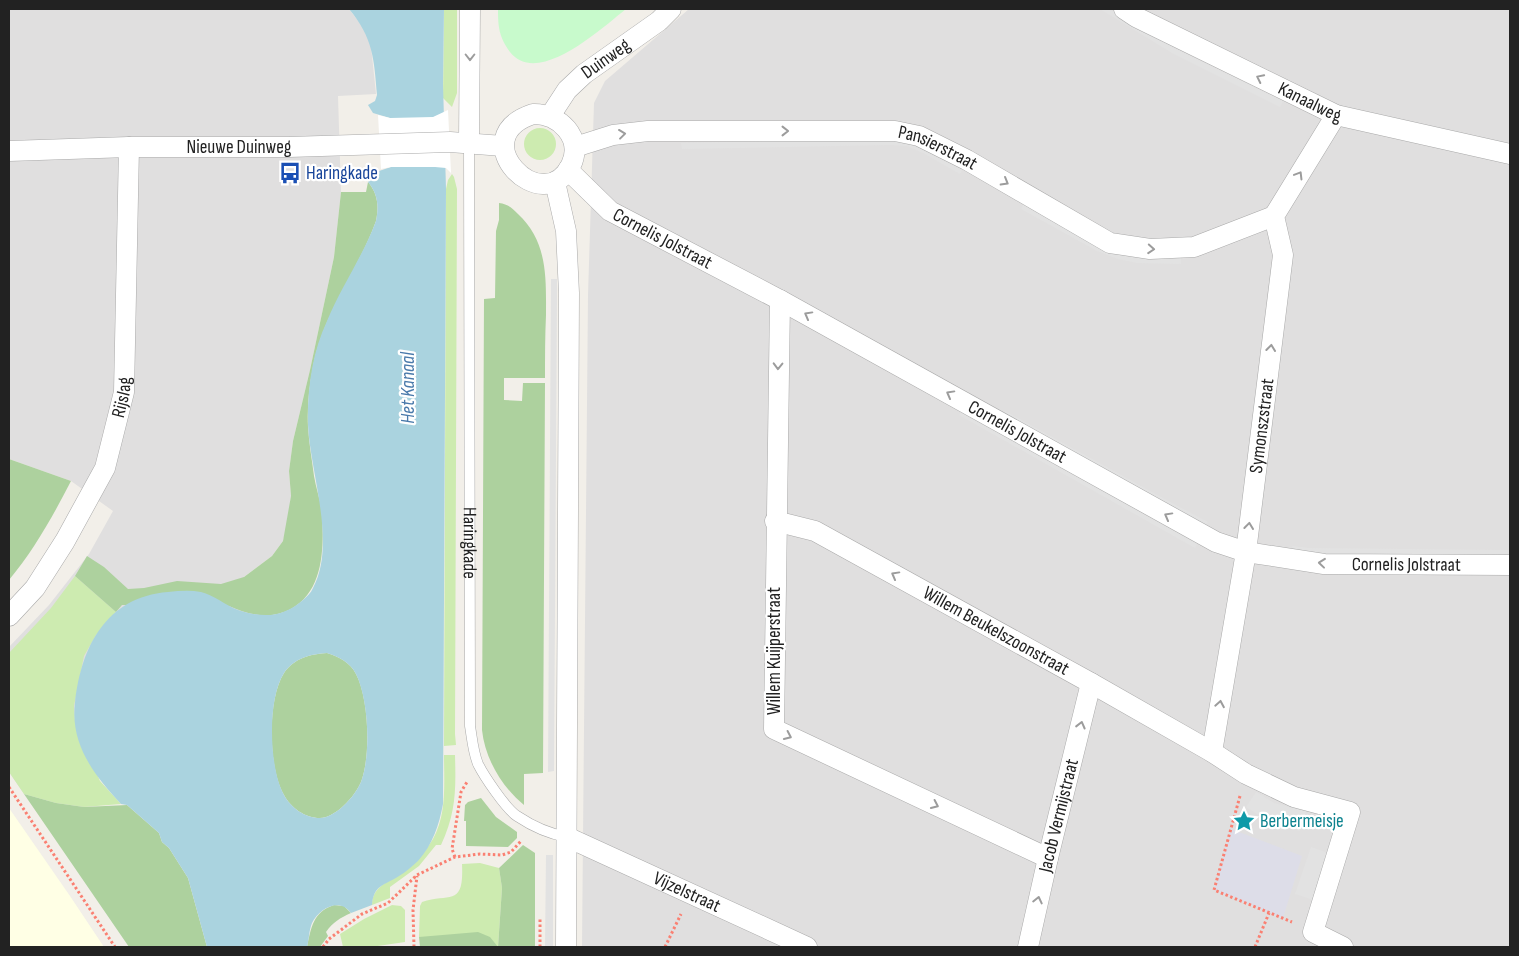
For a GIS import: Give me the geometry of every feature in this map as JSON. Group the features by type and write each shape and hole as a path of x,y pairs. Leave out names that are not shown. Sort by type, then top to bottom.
{"street":[{"name":"Haringkade","path":"460,142 470,9"},
{"name":"Duinweg","path":"550,116 567,90 584,74 672,9"},
{"name":"Kanaalweg","path":"1124,9 1136,17 1336,114 1510,154"},
{"path":"533,114 550,116 565,127 573,137 575,147 574,156 562,176 545,185 533,183 516,172 509,162 503,146 505,135 518,120 533,114"},
{"path":"1274,216 1336,114"},
{"name":"Pansierstraat","path":"575,147 613,136 648,131 895,131 919,136 967,160 1110,243 1150,249 1194,248 1274,216"},
{"name":"Nieuwe Duinweg","path":"9,151 129,147 289,147 460,142"},
{"path":"460,142 503,146"},
{"name":"Rijslag","path":"9,616 35,588 65,541 104,468 124,392 129,147"},
{"path":"562,176 569,293 566,947"},
{"name":"Cornelis Jolstraat","path":"562,176 610,211 780,300 1216,542 1246,552 1324,564 1510,566"},
{"name":"Symonszstraat","path":"1212,752 1246,552 1283,255 1274,216"},
{"name":"Willem Kuijperstraat","path":"780,300 774,729 1048,858"},
{"name":"Willem Beukelszoonstraat","path":"776,521 815,531 1091,683 1212,752 1246,774 1294,797 1350,812 1313,932"},
{"name":"Jacob Vermijstraat","path":"1028,947 1091,683"},
{"name":"Vijzelstraat","path":"567,837 807,947"},
{"path":"1313,932 1343,947"}],"lane":[{"name":"Haringkade","path":"460,142 470,726 472,741 478,762 496,792 516,816 552,834 567,837"}],"path":[{"path":"455,857 452,849 461,792 478,762"},
{"path":"1246,774 1214,890 1313,932"},
{"path":"9,787 115,947"},
{"path":"323,947 329,939 362,914 388,903 417,875 455,857 480,854 502,855"},
{"path":"414,947 413,910 417,875"},
{"path":"665,947 690,894"},
{"path":"1256,947 1269,912"}],"shaded area":[{"path":"9,9 349,9 365,30 371,46 376,94 338,96 341,192 334,257 293,441 289,471 291,496 288,521 283,541 272,556 244,577 262,615 116,612 109,619 86,761 24,794 9,772 9,647 49,605 89,554 113,511 71,481 9,459"},
{"path":"689,9 1510,9 1510,947 582,947 588,295 594,103 605,81"},
{"path":"1100,9 1109,9 1174,48 1283,101 1280,107 1172,53"},
{"path":"890,138 908,140 963,169 960,174 907,146 682,149 681,143"},
{"path":"1024,203 1138,256 1181,258 1181,264 1137,263 1118,259 1097,251 1021,209"},
{"path":"551,279 557,279 557,300 554,771 548,772"},
{"path":"962,410 1198,542 1195,548 959,415"},
{"path":"1005,411 1208,522 1205,527 1002,415"},
{"path":"1292,546 1309,548 1510,550 1510,556 1309,554 1291,551"},
{"path":"1256,792 1274,803 1306,811 1300,831 1270,822 1246,807"},
{"path":"9,808 70,896 104,947 9,947"},
{"path":"1231,829 1302,856 1283,918 1214,890"},
{"path":"1311,847 1328,853 1313,900 1295,894"},
{"path":"546,855 553,855 553,947 545,947"}],"green space":[{"path":"444,9 457,9 457,93 452,107 443,98"},
{"path":"498,9 626,9 570,51 553,59 537,63 522,61 510,52 500,32"},
{"path":"540,128 546,129 551,133 555,138 555,150 551,155 546,159 540,160 534,159 529,155 525,150 524,144 525,138 529,133 534,129"},
{"path":"452,174 457,189 456,745 444,746 446,189"},
{"path":"368,182 377,200 376,221 325,328 318,347 310,382 308,433 321,509 323,540 320,567 310,591 302,601 291,609 268,615 252,614 229,606 122,605 116,612 75,576 87,556 104,567 128,589 144,588 177,581 221,584 244,577 272,556 283,541 291,496 289,471 293,441 334,257 341,192 366,192"},
{"path":"499,203 507,205 514,210 535,236 543,261 546,288 545,378 504,378 504,400 522,401 523,383 545,383 543,773 524,774 524,805 509,790 496,772 487,751 482,730 484,299 495,298 496,231 499,220"},
{"path":"9,459 71,481 43,532 9,580"},
{"path":"75,576 116,612 96,635 84,656 74,706 75,722 100,781 121,804 84,807 56,803 24,794 9,772 9,653 51,608"},
{"path":"327,653 336,656 351,666 356,674 364,698 366,712 366,758 361,782 349,800 333,814 314,818 304,814 290,804 279,783 272,751 272,716 278,685 288,668 303,658"},
{"path":"444,755 455,755 455,779 454,801 450,822 441,845 436,845 419,866 390,887 390,898 372,905 373,898 380,887 412,866 433,839 443,809"},
{"path":"24,794 56,803 84,807 127,805 159,833 162,842 169,848 188,878 207,947 129,947"},
{"path":"481,798 496,817 517,832 517,838 508,847 466,846 465,805 468,802"},
{"path":"523,845 535,853 535,947 498,947 502,888 499,868"},
{"path":"480,863 499,868 502,888 498,947 419,937 420,906 422,902 454,896 461,887 462,864"},
{"path":"334,905 344,906 351,913 331,926 326,932 328,936 320,947 307,947 317,916"},
{"path":"392,905 401,906 405,910 405,942 371,947 343,947 340,934"},
{"path":"478,932 490,937 498,947 420,947 419,937"}],"water":[{"name":"Het Kanaal","path":"349,9 444,9 443,84 446,189 443,804 435,834 428,848 418,861 402,874 377,889 372,905 351,913 346,908 336,905 325,909 312,923 307,947 207,947 188,878 169,848 162,842 159,833 127,805 121,804 86,759 76,733 74,718 78,682 83,663 100,628 128,604 146,596 176,591 201,592 238,610 272,615 295,606 313,588 320,570 323,551 320,508 308,425 308,398 314,359 327,321 365,247 376,221 377,200 368,182 376,172 391,167 390,118 373,113 368,105 375,101 377,95 375,70 368,39","holes":["327,653 351,666 360,685 366,713 366,758 361,782 349,800 331,815 323,818 314,818 304,814 290,804 279,783 273,751 273,716 279,685 288,668 298,660 315,654"]}],"pier":[{"path":"448,110 451,173 446,168 435,167 391,167 381,169 378,115 390,118 433,117"}],"place":[{"name":"Haringkade","path":"290,173"},
{"name":"Berbermeisje","path":"1244,821"}]}
